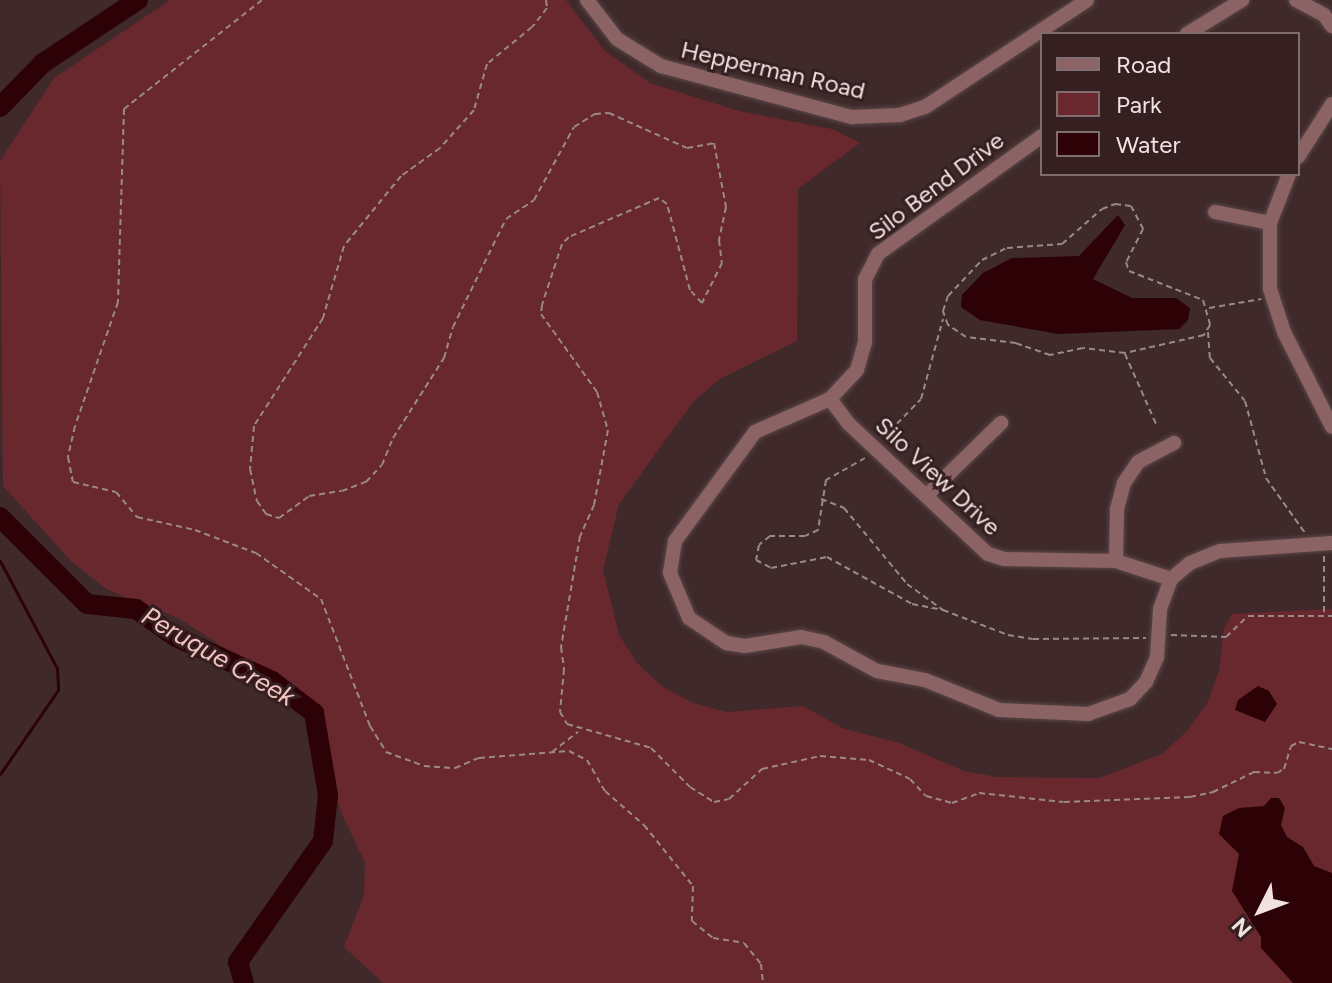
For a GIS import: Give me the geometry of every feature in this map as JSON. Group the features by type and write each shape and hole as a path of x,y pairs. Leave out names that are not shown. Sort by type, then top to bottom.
{"street":[{"name":"Hepperman Road","path":"587,0 617,39 661,66 852,117 900,115 925,107 1087,0"},
{"path":"1190,32 1242,0"},
{"path":"1296,0 1324,15 1332,26"},
{"path":"1300,154 1332,104"},
{"name":"Silo Bend Drive","path":"1040,137 878,254 865,279 862,357 830,399 755,432 675,541 670,556 674,592 689,618 713,637 745,646 815,639 877,671 925,680 999,710 1088,714 1130,699 1146,682 1157,657 1160,609 1171,579"},
{"path":"1288,176 1270,223 1267,264 1277,316 1332,427"},
{"path":"1215,212 1270,223"},
{"name":"Silo View Drive","path":"830,399 849,424 970,541 1004,559 1116,561 1171,579"},
{"path":"926,496 1001,423"},
{"path":"1116,561 1117,509 1124,483 1138,462 1174,443"},
{"path":"1171,579 1190,563 1220,551 1328,547"}],"path":[{"path":"262,0 124,109 118,302 75,426 69,474 79,486 116,492 137,517 195,530 256,553 321,599 370,726 386,752 424,766 455,768 479,758 552,752 569,751 587,760 605,791 644,825 693,886 692,921 713,938 744,943 761,964 763,983"},
{"path":"546,0 547,8 532,27 487,64 474,110 440,148 401,176 344,246 323,318 254,426 250,469 257,501 266,514 279,518 309,496 366,482 382,465 393,438 444,358 453,327 506,219 534,200 574,127 595,114 609,113 687,148 714,143 726,207 719,240 722,263 706,301 697,300 690,290 667,204 659,198 569,237 562,244 542,305 541,314 607,413 594,505 580,536 561,647 564,669 560,712 579,731 651,748 714,802 729,799 762,769 820,756 869,760 910,779 939,804 979,793 1064,802 1190,797 1213,792 1254,772 1277,773 1291,746 1299,742 1332,749"},
{"path":"881,440 921,399 948,296 982,260 1000,250 1062,244 1102,209 1115,204 1131,206 1143,229 1126,262 1129,271 1193,294 1207,309 1210,358 1242,396 1266,478 1307,538"},
{"path":"1207,309 1262,299"},
{"path":"944,319 966,337 1016,343 1045,354 1083,348 1125,353 1200,337 1208,330"},
{"path":"1125,353 1156,424"},
{"path":"871,451 826,480 820,499 818,530 805,536 770,536 756,551 758,563 777,567 827,557 912,604 943,610 1016,637 1070,642 1107,634 1152,638"},
{"path":"820,499 844,508 907,584 943,610"},
{"path":"1324,615 1328,547"},
{"path":"1165,634 1226,637 1244,617 1332,616"},
{"path":"552,752 579,731"}],"green space":[{"path":"170,0 566,0 604,50 650,83 739,111 832,129 860,143 798,189 797,341 720,379 694,401 619,504 603,570 619,635 638,664 663,687 693,703 726,712 803,706 842,728 899,743 964,771 997,777 1099,778 1162,754 1187,731 1207,703 1219,671 1224,628 1232,614 1332,609 1332,983 383,983 344,947 364,895 365,863 340,810 322,741 323,711 178,618 108,590 72,562 3,486 0,161 54,78"}],"water":[{"path":"1118,215 1125,225 1093,279 1132,298 1176,298 1190,308 1188,320 1179,329 1058,334 980,320 961,307 962,295 983,273 1012,258 1079,256"},
{"path":"1258,686 1269,691 1277,704 1265,722 1235,710 1238,700"},
{"path":"1271,798 1279,798 1285,808 1281,825 1287,837 1303,847 1314,866 1332,873 1332,983 1293,983 1261,948 1261,937 1232,891 1239,854 1219,834 1223,816 1239,808 1264,806"}],"waterway":[{"name":"Peruque Creek","path":"0,107 43,63 138,0"},
{"name":"Peruque Creek","path":"0,517 87,604 136,609 176,637 272,681 314,713 328,795 323,841 238,962 244,983"},
{"path":"0,561 57,668 58,690 0,774"}]}
